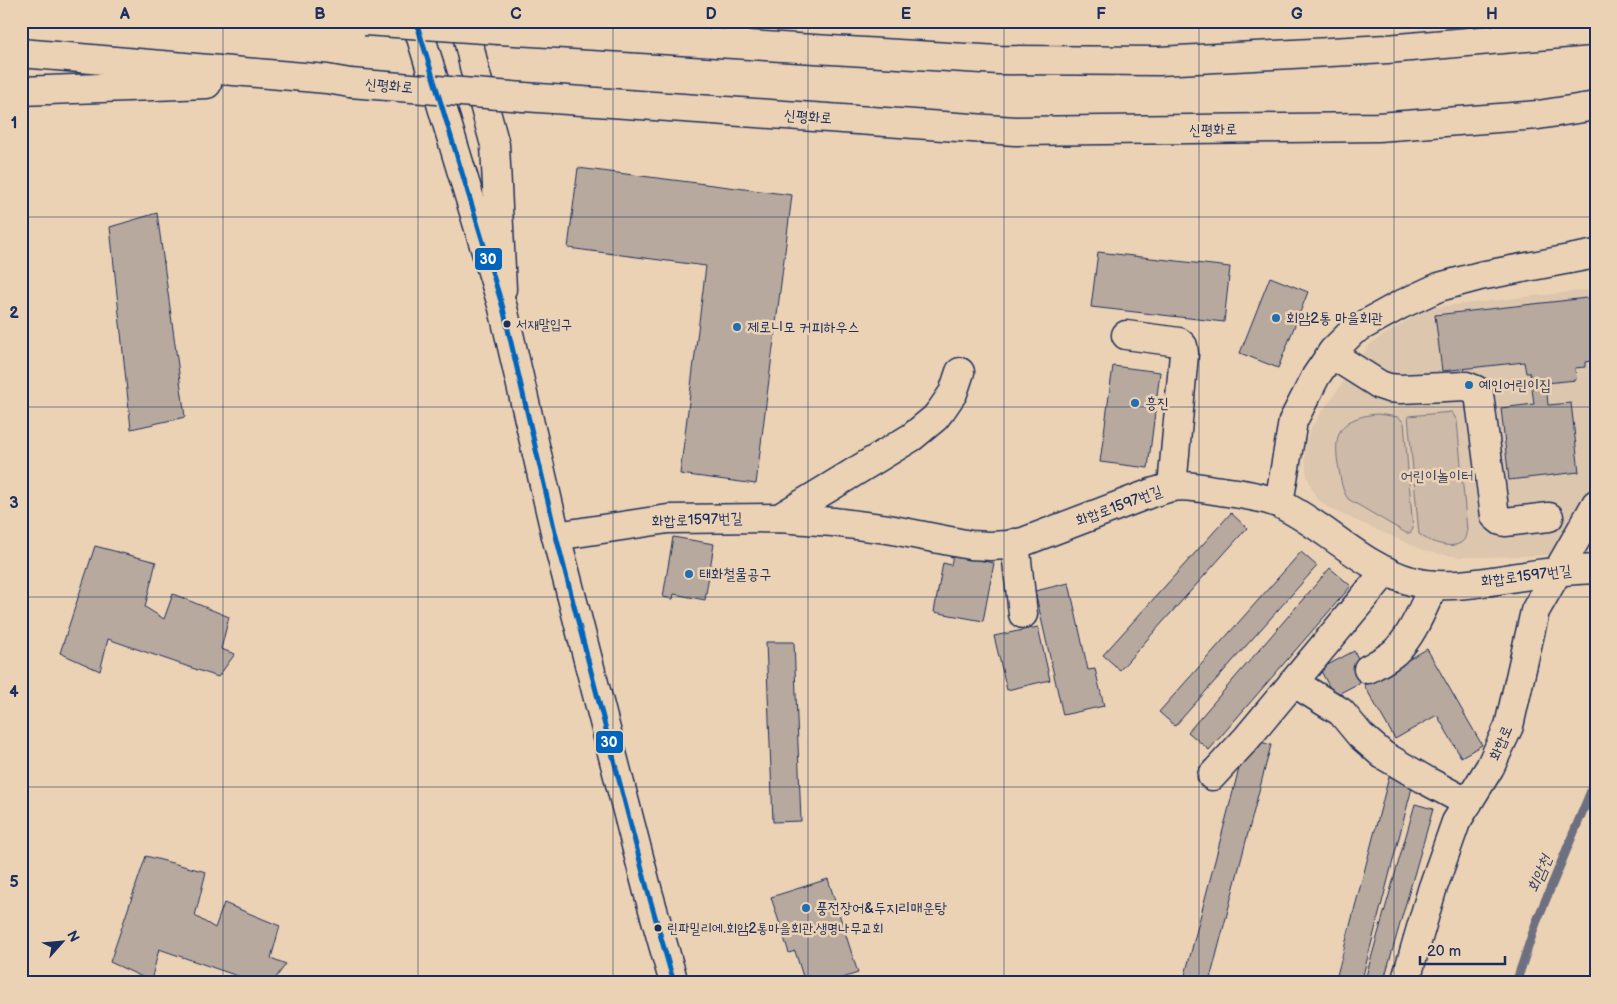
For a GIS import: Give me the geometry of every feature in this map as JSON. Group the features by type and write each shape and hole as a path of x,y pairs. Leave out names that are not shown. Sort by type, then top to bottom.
{"main road":[{"path":"365,21 1000,60 1159,61 1387,50 1596,31"},
{"path":"416,21 503,308 556,536 648,892 674,983"},
{"path":"464,21 495,145 503,308"},
{"name":"신평화로","path":"21,53 524,98 1015,131 1378,127 1538,115 1596,106"},
{"path":"21,91 338,81"},
{"path":"1279,503 1293,421 1316,376 1331,354 1353,331 1400,305 1439,287 1480,276 1596,254"},
{"path":"1126,335 1179,342 1183,346 1184,354 1172,487"},
{"path":"1331,354 1380,385 1389,388 1420,389 1466,386 1476,390 1479,394 1495,516 1504,522 1549,517"},
{"path":"779,518 912,437 935,418 942,409 953,393 960,372"},
{"name":"화합로1597번길","path":"556,536 668,519 779,518 888,529 990,546 1015,543 1172,487 1191,486 1279,503 1386,571 1412,581 1434,584 1463,584 1559,571 1592,569"},
{"name":"화합로","path":"1405,983 1441,863 1456,822 1490,767 1509,726 1535,610 1596,504"},
{"path":"1015,543 1023,614"},
{"path":"1212,776 1247,738 1386,571"},
{"path":"1368,669 1389,656 1401,645 1418,618 1434,584"},
{"path":"1293,682 1341,712 1360,735 1383,755 1468,803"}],"shaded area":[{"name":"예인어린이집","path":"1596,289 1596,484 1568,541 1554,555 1460,557 1425,551 1339,513 1327,507 1316,498 1307,476 1304,446 1312,426 1371,343 1428,308"}],"green space":[{"name":"어린이놀이터","path":"1452,412 1457,421 1467,530 1465,538 1461,542 1456,545 1443,545 1419,534 1408,416"},
{"path":"1377,414 1398,417 1404,422 1413,529 1410,533 1406,533 1348,499 1342,485 1337,457 1338,437 1341,430 1354,419"}],"building":[{"name":"제로니모 커피하우스","path":"578,168 792,195 756,484 680,474 706,266 568,248"},
{"path":"157,213 185,417 131,429 110,227"},
{"path":"1098,252 1230,267 1224,322 1091,307"},
{"name":"회암2통 마을회관","path":"1270,277 1308,292 1278,368 1240,353"},
{"path":"1596,297 1596,360 1585,362 1585,367 1575,368 1576,380 1546,383 1548,405 1571,403 1579,472 1509,480 1501,408 1534,404 1530,373 1526,373 1524,362 1442,371 1435,315"},
{"path":"1113,366 1160,372 1148,468 1100,462"},
{"path":"1231,513 1247,528 1120,670 1103,655"},
{"path":"673,537 714,544 705,600 674,594 673,599 663,597"},
{"path":"95,546 156,562 145,607 164,619 173,594 229,617 221,649 235,654 218,677 108,639 100,671 60,653"},
{"path":"1301,552 1317,566 1175,726 1159,712"},
{"path":"953,555 994,563 983,621 934,612 943,563 951,565"},
{"path":"1330,568 1351,586 1209,750 1188,732"},
{"path":"1069,583 1088,670 1095,669 1104,706 1063,715 1035,591"},
{"path":"1038,627 1050,680 1007,690 994,636"},
{"path":"766,642 794,642 801,821 773,822"},
{"path":"1427,649 1482,745 1461,757 1437,715 1395,739 1364,685"},
{"path":"1354,651 1369,678 1334,696 1320,669"},
{"path":"1247,738 1271,745 1209,983 1183,983"},
{"path":"1390,773 1414,780 1361,983 1335,983"},
{"path":"1415,804 1433,809 1383,983 1364,983"},
{"path":"146,856 206,872 195,916 215,928 224,903 280,926 271,958 286,964 272,983 258,983 159,949 151,981 110,962"},
{"path":"828,879 858,973 827,983 805,983 795,951 789,953 771,897"}],"waterway":[{"name":"회암천","path":"1516,983 1536,923 1596,779"}],"transit line":[{"name":"30","path":"416,21 503,308 556,536 648,892 674,983"}],"place":[{"name":"회암2통 마을회관","path":"1276,318"},
{"name":"서재말입구","path":"507,324"},
{"name":"제로니모 커피하우스","path":"737,327"},
{"name":"예인어린이집","path":"1469,385"},
{"name":"흥진","path":"1135,403"},
{"name":"태화철물공구","path":"689,574"},
{"name":"풍전장어&두지리매운탕","path":"806,908"},
{"name":"린파밀리에.회암2통마을회관.생명나무교회","path":"658,928"}]}
